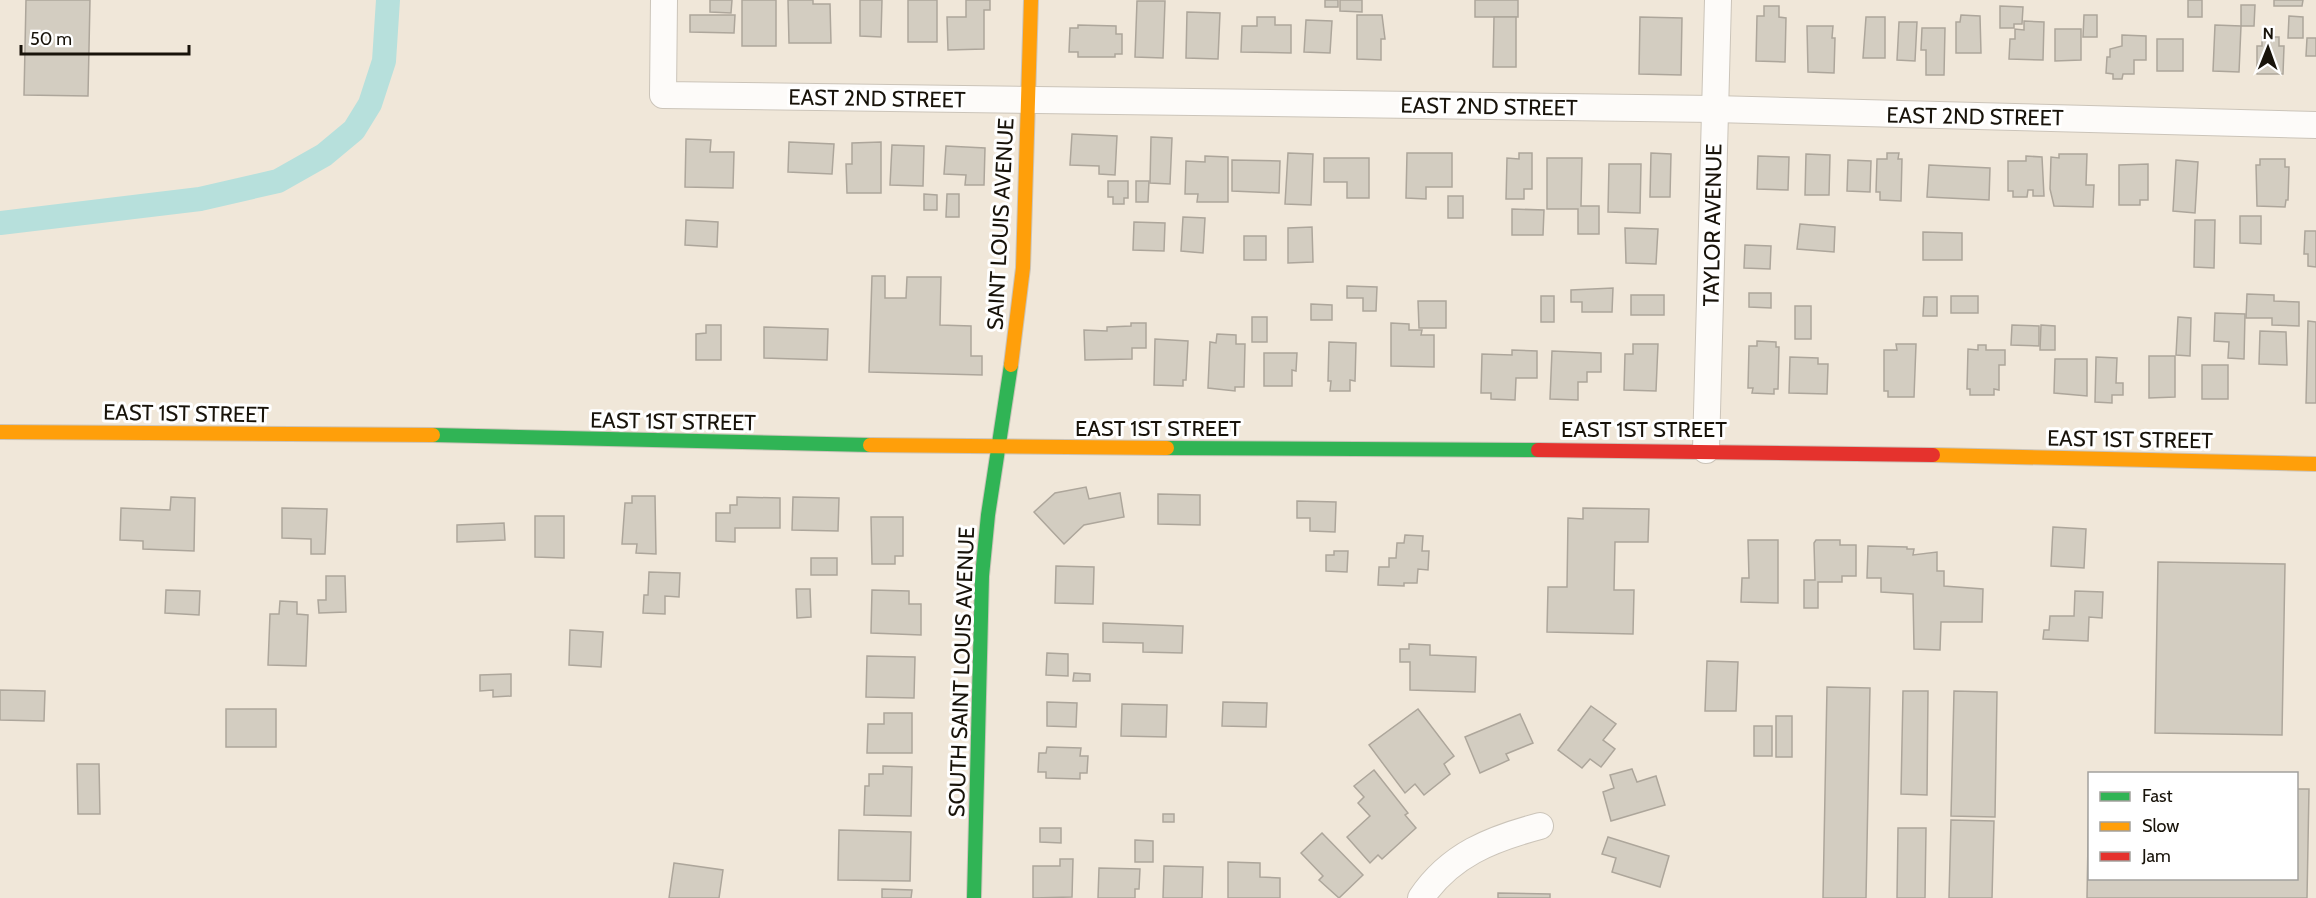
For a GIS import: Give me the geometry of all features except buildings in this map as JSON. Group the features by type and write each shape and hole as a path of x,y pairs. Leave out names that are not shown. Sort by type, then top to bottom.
{"main road":[{"name":"SAINT LOUIS AVENUE","path":"999,448 1023,268 1031,0"},
{"name":"EAST 1ST STREET","path":"0,432 440,435 999,448 1706,450 2316,464"},
{"name":"SOUTH SAINT LOUIS AVENUE","path":"974,898 982,576 988,515 999,448"}],"street":[{"name":"EAST 2ND STREET","path":"664,0 663,95 1714,110 2316,125"},
{"name":"TAYLOR AVENUE","path":"1706,450 1718,0"},
{"path":"1421,898 1439,874 1464,854 1497,837 1540,826"}],"waterway":[{"path":"0,223 200,199 278,181 324,155 354,130 370,104 384,61 388,0"}],"traffic: fast":[{"path":"974,898 982,576 988,515 1011,365"},
{"path":"433,435 870,445"},
{"path":"1167,448 1538,450"}],"traffic: slow":[{"path":"1011,365 1023,268 1031,0"},
{"path":"0,432 433,435"},
{"path":"870,445 1167,448"},
{"path":"1933,455 2316,464"}],"traffic: jam":[{"path":"1538,450 1933,455"}]}
